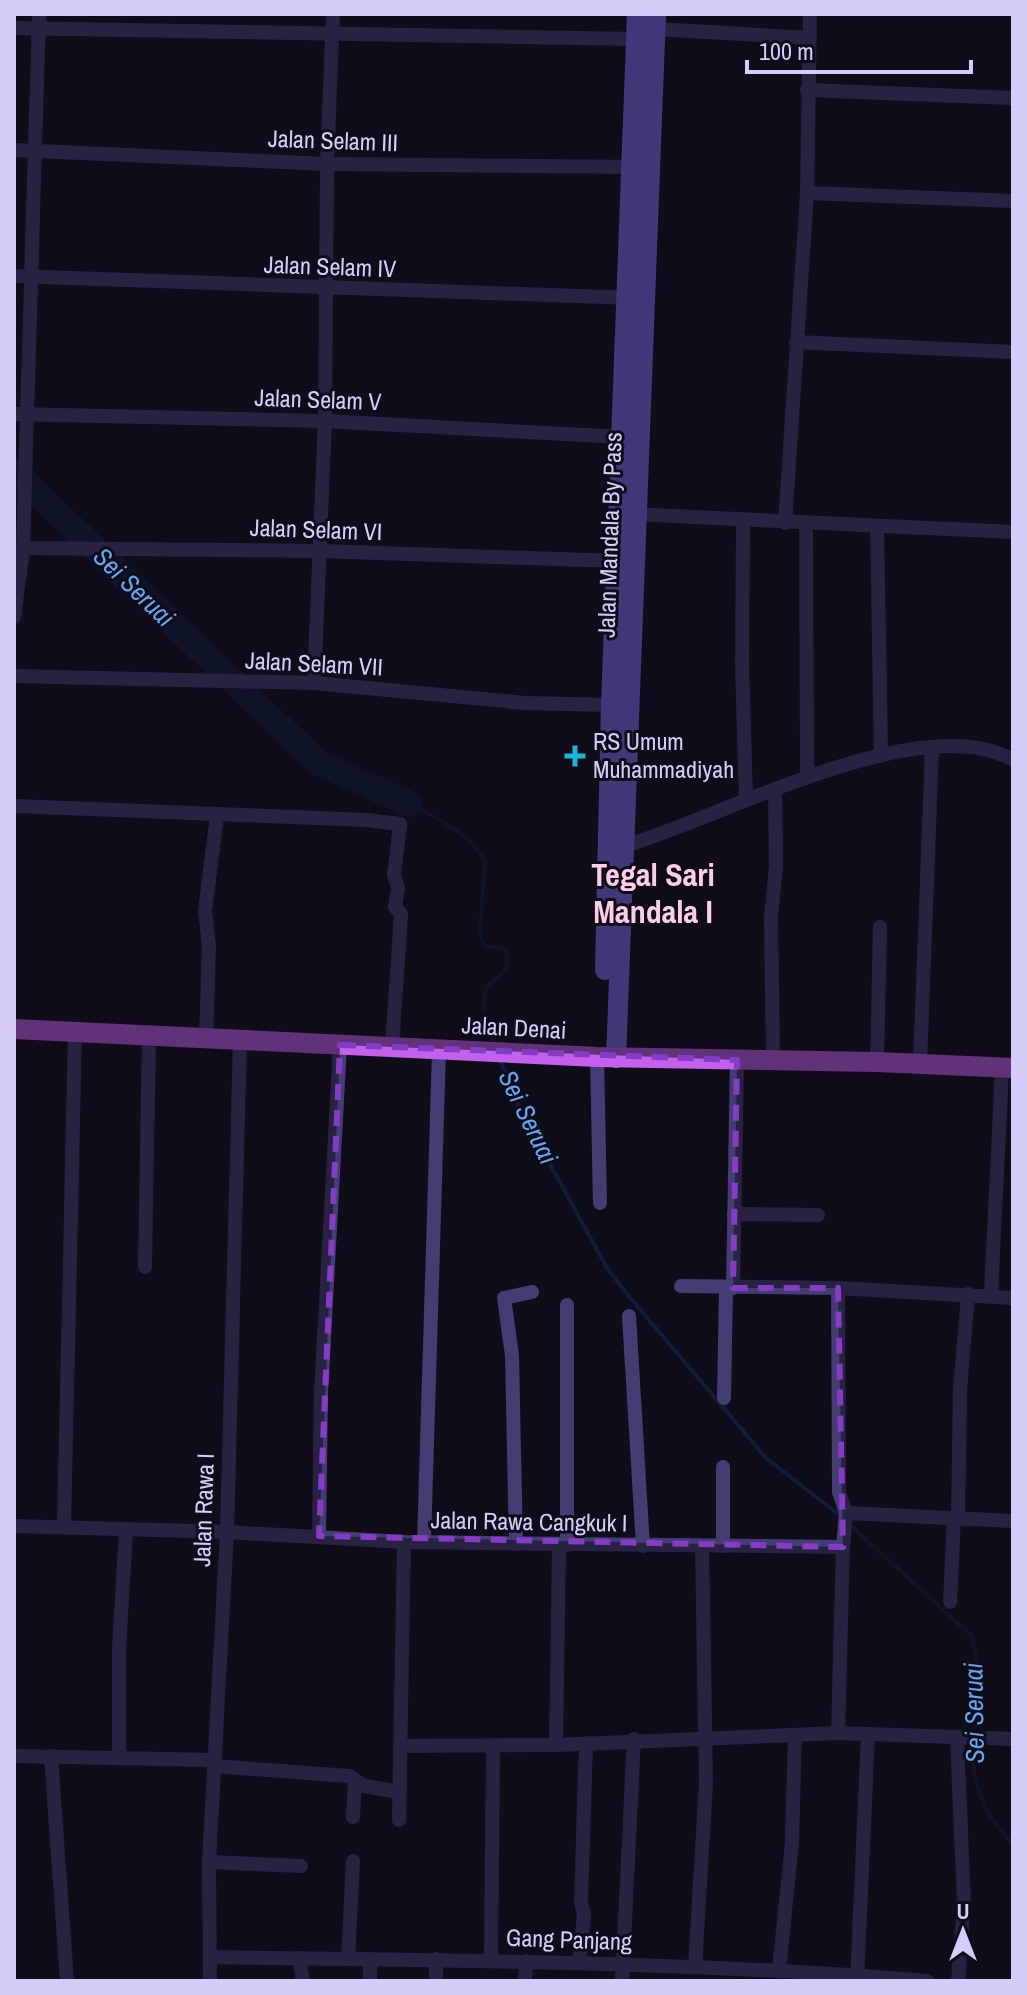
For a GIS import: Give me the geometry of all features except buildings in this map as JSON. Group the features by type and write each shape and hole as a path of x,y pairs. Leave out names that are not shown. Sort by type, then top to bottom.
{"main road":[{"name":"Jalan Denai","path":"14,1029 605,1058 877,1062 1008,1068"}],"street":[{"path":"314,683 325,421 327,164 333,14"},
{"name":"Jalan Mandala By Pass","path":"637,14 642,168"},
{"path":"785,523 807,193 810,14"},
{"path":"14,617 26,469 21,414 34,277 39,21"},
{"path":"14,28 39,21 636,39 656,22 810,38"},
{"name":"Jalan Mandala By Pass","path":"605,1058 624,846 627,514 635,298 642,168 656,22"},
{"path":"807,90 1013,98"},
{"name":"Jalan Selam III","path":"14,150 327,164 642,168"},
{"path":"807,193 1013,201"},
{"name":"Jalan Selam IV","path":"14,276 326,290 635,298"},
{"name":"Jalan Mandala By Pass","path":"605,1058 616,561 627,514 621,437 635,298"},
{"path":"796,342 1013,352"},
{"name":"Jalan Selam V","path":"21,414 325,421 621,437"},
{"path":"627,514 1013,532"},
{"path":"743,521 742,663 746,800"},
{"path":"806,524 807,775"},
{"path":"877,527 881,756"},
{"name":"Jalan Selam VI","path":"18,548 320,551 616,561"},
{"name":"Jalan Selam VII","path":"14,676 314,683 525,703 611,705"},
{"path":"624,846 807,775 881,756 932,749 977,748 1013,760"},
{"path":"920,1064 932,749"},
{"path":"773,1060 771,917 776,866 775,789"},
{"path":"14,806 367,820 402,826 394,875 398,888 395,907 401,914 392,1048"},
{"path":"206,1039 209,946 205,911 217,816"},
{"path":"877,1062 880,927"},
{"path":"64,1527 75,1032"},
{"path":"145,1267 149,1036"},
{"name":"Jalan Rawa I","path":"210,1981 209,1862 227,1532 240,1040"},
{"path":"319,1536 321,1393 340,1045"},
{"path":"424,1542 439,1050"},
{"path":"600,1203 605,1058"},
{"path":"724,1398 734,1214 737,1060"},
{"path":"991,1296 1008,1068"},
{"path":"734,1214 818,1215"},
{"path":"681,1286 838,1288 1013,1298"},
{"path":"838,1288 839,1492 845,1518 838,1733"},
{"path":"516,1544 512,1355 504,1298 532,1292"},
{"path":"950,1602 968,1294"},
{"path":"556,1745 567,1305"},
{"path":"629,1316 643,1546"},
{"path":"723,1467 723,1546"},
{"path":"845,1518 1013,1521"},
{"name":"Jalan Rawa Cangkuk I","path":"14,1526 227,1532 404,1542 843,1547"},
{"path":"119,1755 119,1649 126,1530"},
{"path":"399,1820 404,1542"},
{"path":"695,1967 706,1737 702,1546"},
{"path":"401,1746 556,1745 634,1739 838,1733 1013,1739"},
{"path":"779,1970 792,1842 795,1735"},
{"path":"857,1978 868,1735"},
{"path":"622,1981 634,1739"},
{"path":"958,1981 964,1902 960,1739"},
{"path":"579,1962 584,1916 581,1902 586,1743"},
{"path":"491,1960 493,1746"},
{"path":"14,1756 119,1755 214,1763 349,1776 364,1786 400,1792"},
{"path":"51,1756 67,1981"},
{"path":"353,1817 355,1780"},
{"path":"348,1959 353,1861"},
{"path":"209,1862 301,1866"},
{"name":"Gang Panjang","path":"210,1957 579,1962 695,1967 718,1975 779,1970 927,1981"},
{"path":"299,1958 303,1981"},
{"path":"370,1959 370,1981"},
{"path":"436,1959 436,1981"},
{"path":"525,1981 526,1961"}],"highlighted area":[{"path":"340,1045 737,1060 733,1288 838,1288 843,1547 319,1536"}],"waterway":[{"name":"Sei Seruai","path":"14,471 317,762 410,804"},
{"name":"Sei Seruai","path":"410,804 462,835 485,861 480,935 484,946 503,948 507,953 505,970 486,987 485,1017 494,1046"},
{"name":"Sei Seruai","path":"499,1058 522,1113 607,1268 766,1458 841,1516"},
{"name":"Sei Seruai","path":"850,1525 972,1636 976,1658 973,1734"},
{"name":"Sei Seruai","path":"972,1742 974,1771 982,1798 1003,1834 1013,1844"}],"place":[{"name":"RS Umum Muhammadiyah","path":"575,756"}],"district":[{"name":"Tegal Sari Mandala I","path":"653,894"}]}
